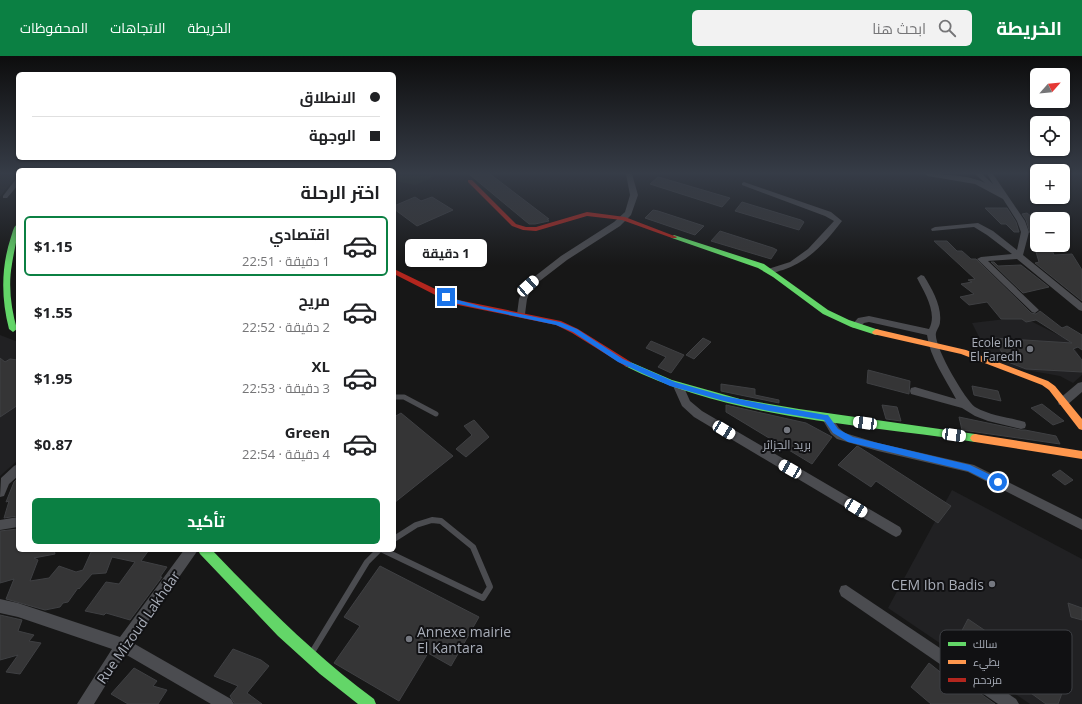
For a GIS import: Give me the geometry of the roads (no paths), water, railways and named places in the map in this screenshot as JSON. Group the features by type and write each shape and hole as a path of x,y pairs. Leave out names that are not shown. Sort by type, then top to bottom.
{"main road":[{"path":"493,204 514,226 520,229 536,229 587,214 623,218 707,249 761,266 771,271 818,308 844,322 867,330 964,352 1036,378 1052,388 1082,426"},
{"path":"12,329 6,312 4,291 7,260 11,242 16,231"},
{"path":"0,252 11,242"},
{"path":"396,272 456,302 521,314 558,323 575,331 641,371 678,386 761,406 1082,455"},
{"path":"0,316 12,329"},
{"path":"206,552 308,658 344,688 369,704"}],"street":[{"path":"521,314 523,299 528,286 558,262 623,218 628,213 631,204"},
{"path":"771,271 793,264 811,251 838,221 828,214 801,204"},
{"path":"1009,204 1021,221 1025,232 1019,256"},
{"path":"935,229 975,225 990,233 1082,308"},
{"path":"1019,256 981,259 1035,310"},
{"path":"921,278 932,300 938,320 936,327 931,333 933,346 965,405 973,412 985,417 1022,425"},
{"path":"856,326 861,320 870,319 931,333"},
{"path":"678,386 686,403 698,414 896,531"},
{"path":"1063,402 1082,386"},
{"path":"915,391 965,405"},
{"path":"826,417 841,436 878,447 970,468 1082,525"},
{"path":"0,492 5,481 16,471"},
{"path":"0,525 16,522"},
{"name":"Rue Mizoud Lakhdar","path":"85,704 123,645 191,552"},
{"path":"846,591 940,655"},
{"path":"0,606 18,610 123,645 226,704"},
{"path":"996,694 1011,704"}],"lane":[{"path":"396,398 404,397 436,414"},
{"path":"387,552 483,598 490,587 473,547 441,522 432,520 416,524 396,538"},
{"path":"308,658 367,562 377,552"}],"place":[{"name":"Ecole Ibn El Faredh","path":"1030,349"},
{"name":"بريد الجزائر","path":"787,430"},
{"name":"CEM Ibn Badis","path":"992,584"},
{"name":"Annexe mairie El Kantara","path":"409,639"}]}
